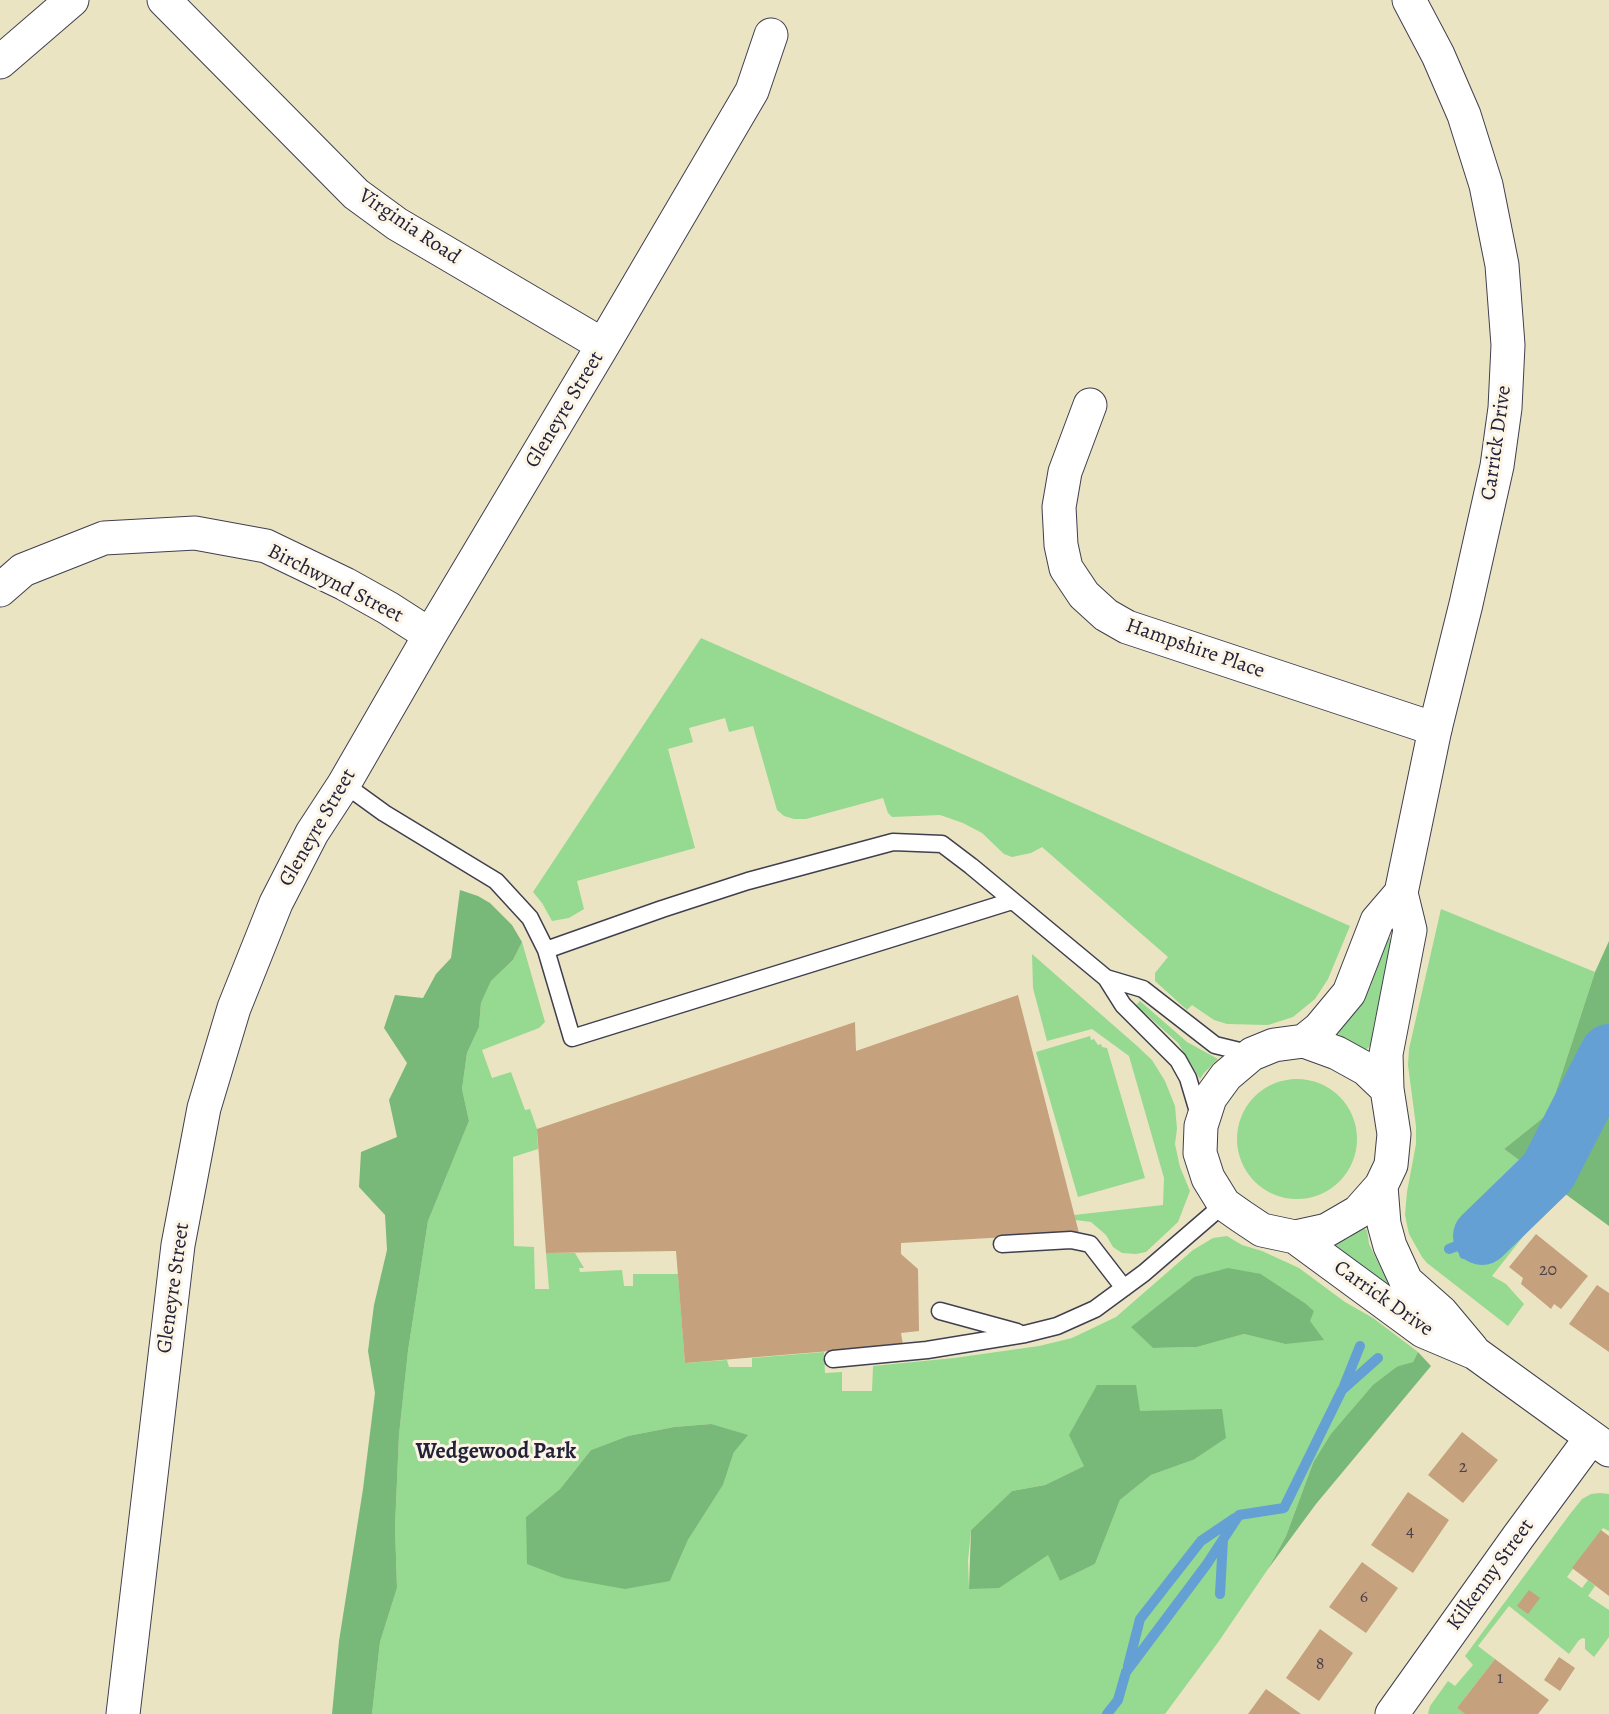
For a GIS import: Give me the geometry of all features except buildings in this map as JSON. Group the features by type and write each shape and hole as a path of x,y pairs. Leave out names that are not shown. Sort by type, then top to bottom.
{"street":[{"path":"0,62 72,0"},
{"name":"Virginia Road","path":"164,0 356,194 407,230 603,345"},
{"name":"Carrick Drive","path":"1294,1237 1327,1230 1358,1212 1381,1186 1391,1166 1394,1134 1387,1089 1386,1054 1410,930 1401,893 1436,729 1497,466 1504,408 1508,345 1502,265 1486,185 1464,115 1438,55 1409,0"},
{"name":"Gleneyre Street","path":"123,1714 178,1245 204,1108 234,1008 276,903 312,833 344,784 752,91 771,35"},
{"name":"Hampshire Place","path":"1090,405 1065,472 1059,507 1061,545 1066,568 1084,595 1106,615 1127,627 1436,729"},
{"name":"Birchwynd Street","path":"0,590 23,570 104,538 195,533 266,546 345,584 430,635"},
{"name":"Carrick Drive","path":"1304,1041 1319,1029 1349,993 1377,921 1401,893"},
{"name":"Carrick Drive","path":"1387,1089 1366,1070 1337,1053 1304,1041 1274,1045 1252,1054 1226,1076 1210,1098 1201,1126 1200,1153 1208,1178 1224,1204 1262,1230 1294,1237 1423,1331 1474,1353 1600,1444"},
{"name":"Carrick Drive","path":"1381,1186 1384,1224 1390,1246 1406,1281 1441,1312 1474,1353"},
{"name":"Kilkenny Street","path":"1392,1714 1518,1537 1600,1444"}],"lane":[{"path":"344,784 412,831 496,882 530,918 546,950 572,1038 1012,901"},
{"path":"546,950 748,881 893,842 942,844 1106,978 1123,1005 1178,1060 1194,1095 1201,1126"},
{"path":"1106,978 1143,989 1215,1045 1252,1054"},
{"path":"833,1359 927,1350 1024,1334 1057,1326 1095,1310 1144,1273 1224,1204"},
{"path":"1002,1244 1071,1240 1090,1244 1124,1288"},
{"path":"940,1311 1024,1334"}],"green space":[{"path":"701,638 1350,926 1328,979 1315,999 1293,1017 1268,1025 1227,1024 1214,1020 1192,1005 1187,1010 1155,981 1155,973 1168,957 1042,847 1031,853 1012,857 1004,854 982,833 940,815 892,817 888,813 883,798 806,819 784,816 777,810 753,726 729,732 725,718 689,728 693,742 668,749 695,848 577,881 584,909 569,918 552,921 533,892"},
{"path":"460,890 490,903 512,925 522,942 513,960 491,981 481,1003 479,1027 467,1053 462,1089 469,1121 428,1221 408,1351 399,1435 395,1527 397,1588 380,1642 372,1714 332,1714 339,1641 363,1489 375,1393 368,1351 374,1305 387,1250 385,1215 359,1187 361,1152 397,1137 389,1100 407,1063 384,1028 395,995 423,998 436,974 451,958"},
{"path":"1441,909 1595,972 1549,1113 1504,1149 1560,1190 1492,1276 1506,1284 1524,1304 1508,1326 1427,1263 1409,1234 1405,1215 1416,1144 1416,1126 1408,1065 1409,1049"},
{"path":"1385,938 1390,938 1392,942 1371,1045 1367,1049 1361,1049 1338,1034 1338,1030"},
{"path":"1609,941 1609,1226 1504,1149 1549,1113 1595,972"},
{"path":"522,942 545,1022 539,1028 482,1050 492,1078 511,1072 525,1110 530,1109 537,1129 538,1149 513,1157 514,1246 534,1247 535,1289 549,1289 546,1253 575,1253 584,1268 579,1268 580,1272 622,1270 624,1286 633,1286 633,1274 678,1274 685,1363 727,1360 729,1367 752,1367 752,1358 824,1352 825,1373 842,1372 842,1391 872,1391 873,1366 954,1358 1039,1346 1072,1338 1116,1317 1193,1250 1213,1238 1227,1236 1242,1245 1262,1251 1299,1268 1345,1302 1373,1318 1418,1352 1413,1362 1398,1366 1313,1463 1286,1536 1268,1569 1165,1714 372,1714 380,1642 397,1588 395,1527 399,1435 408,1351 428,1221 469,1121 462,1089 467,1053 479,1027 481,1003 491,981 513,960","holes":["1261,1274 1314,1311 1309,1320 1285,1344 1244,1334 1197,1347 1153,1348 1132,1327 1194,1277","711,1424 734,1452 723,1485 688,1540 670,1581 526,1517 560,1489 591,1450 628,1436 674,1427","1193,1460 1151,1475 1120,1500 1095,1564 1060,1581 1048,1554 969,1589 968,1561 971,1530 1012,1491 1045,1485 1084,1466"]},
{"path":"1032,954 1152,1060 1165,1081 1175,1106 1177,1129 1175,1144 1180,1167 1190,1191 1178,1222 1146,1252 1122,1253 1113,1247 1106,1235 1091,1222 1075,1220 1074,1215 1163,1205 1164,1178 1129,1056 1092,1029 1047,1041 1033,988"},
{"path":"1140,1001 1187,1042 1218,1059 1200,1079 1178,1043 1136,1005"},
{"path":"1090,1036 1091,1040 1094,1039 1098,1045 1101,1044 1102,1047 1107,1048 1145,1178 1078,1197 1036,1052"},
{"path":"1297,1079 1320,1084 1339,1097 1352,1116 1357,1139 1352,1162 1339,1181 1320,1194 1297,1199 1274,1194 1255,1181 1242,1162 1237,1139 1242,1116 1255,1097 1274,1084"},
{"path":"1362,1228 1367,1230 1369,1244 1388,1283 1382,1284 1336,1249 1333,1244 1349,1238"},
{"path":"1228,1268 1261,1274 1305,1303 1314,1311 1310,1321 1324,1340 1285,1344 1244,1334 1197,1347 1153,1348 1131,1327 1194,1277"},
{"path":"1418,1352 1431,1366 1316,1504 1268,1569 1286,1536 1313,1463 1331,1434 1373,1385 1398,1366 1413,1362"},
{"path":"1097,1385 1136,1385 1140,1411 1222,1409 1226,1438 1193,1460 1151,1475 1120,1500 1095,1564 1060,1581 1048,1555 999,1588 969,1589 971,1530 1012,1491 1045,1485 1084,1466 1069,1435"},
{"path":"711,1424 748,1435 734,1452 723,1485 688,1540 670,1581 625,1589 564,1578 527,1564 526,1517 560,1489 591,1450 628,1436 674,1427"},
{"path":"1591,1494 1609,1494 1609,1531 1603,1528 1567,1577 1582,1588 1588,1580 1595,1586 1588,1596 1609,1610 1609,1637 1594,1657 1585,1649 1585,1639 1579,1640 1569,1654 1509,1606 1478,1646 1495,1659 1457,1708 1465,1714 1428,1714 1430,1706 1448,1681 1455,1686 1473,1665 1465,1656 1570,1514 1582,1499"}],"waterway":[{"path":"1482,1236 1548,1172 1609,1053"},
{"path":"1449,1249 1482,1236"},
{"path":"1464,1254 1479,1240"},
{"path":"1344,1386 1360,1346"},
{"path":"1107,1714 1118,1700 1126,1672 1207,1564 1239,1515 1284,1508 1342,1390 1378,1358"},
{"path":"1128,1666 1140,1619 1201,1541 1235,1518"},
{"path":"1220,1594 1223,1540"}],"district":[{"name":"Wedgewood Park","path":"496,1453"}]}
